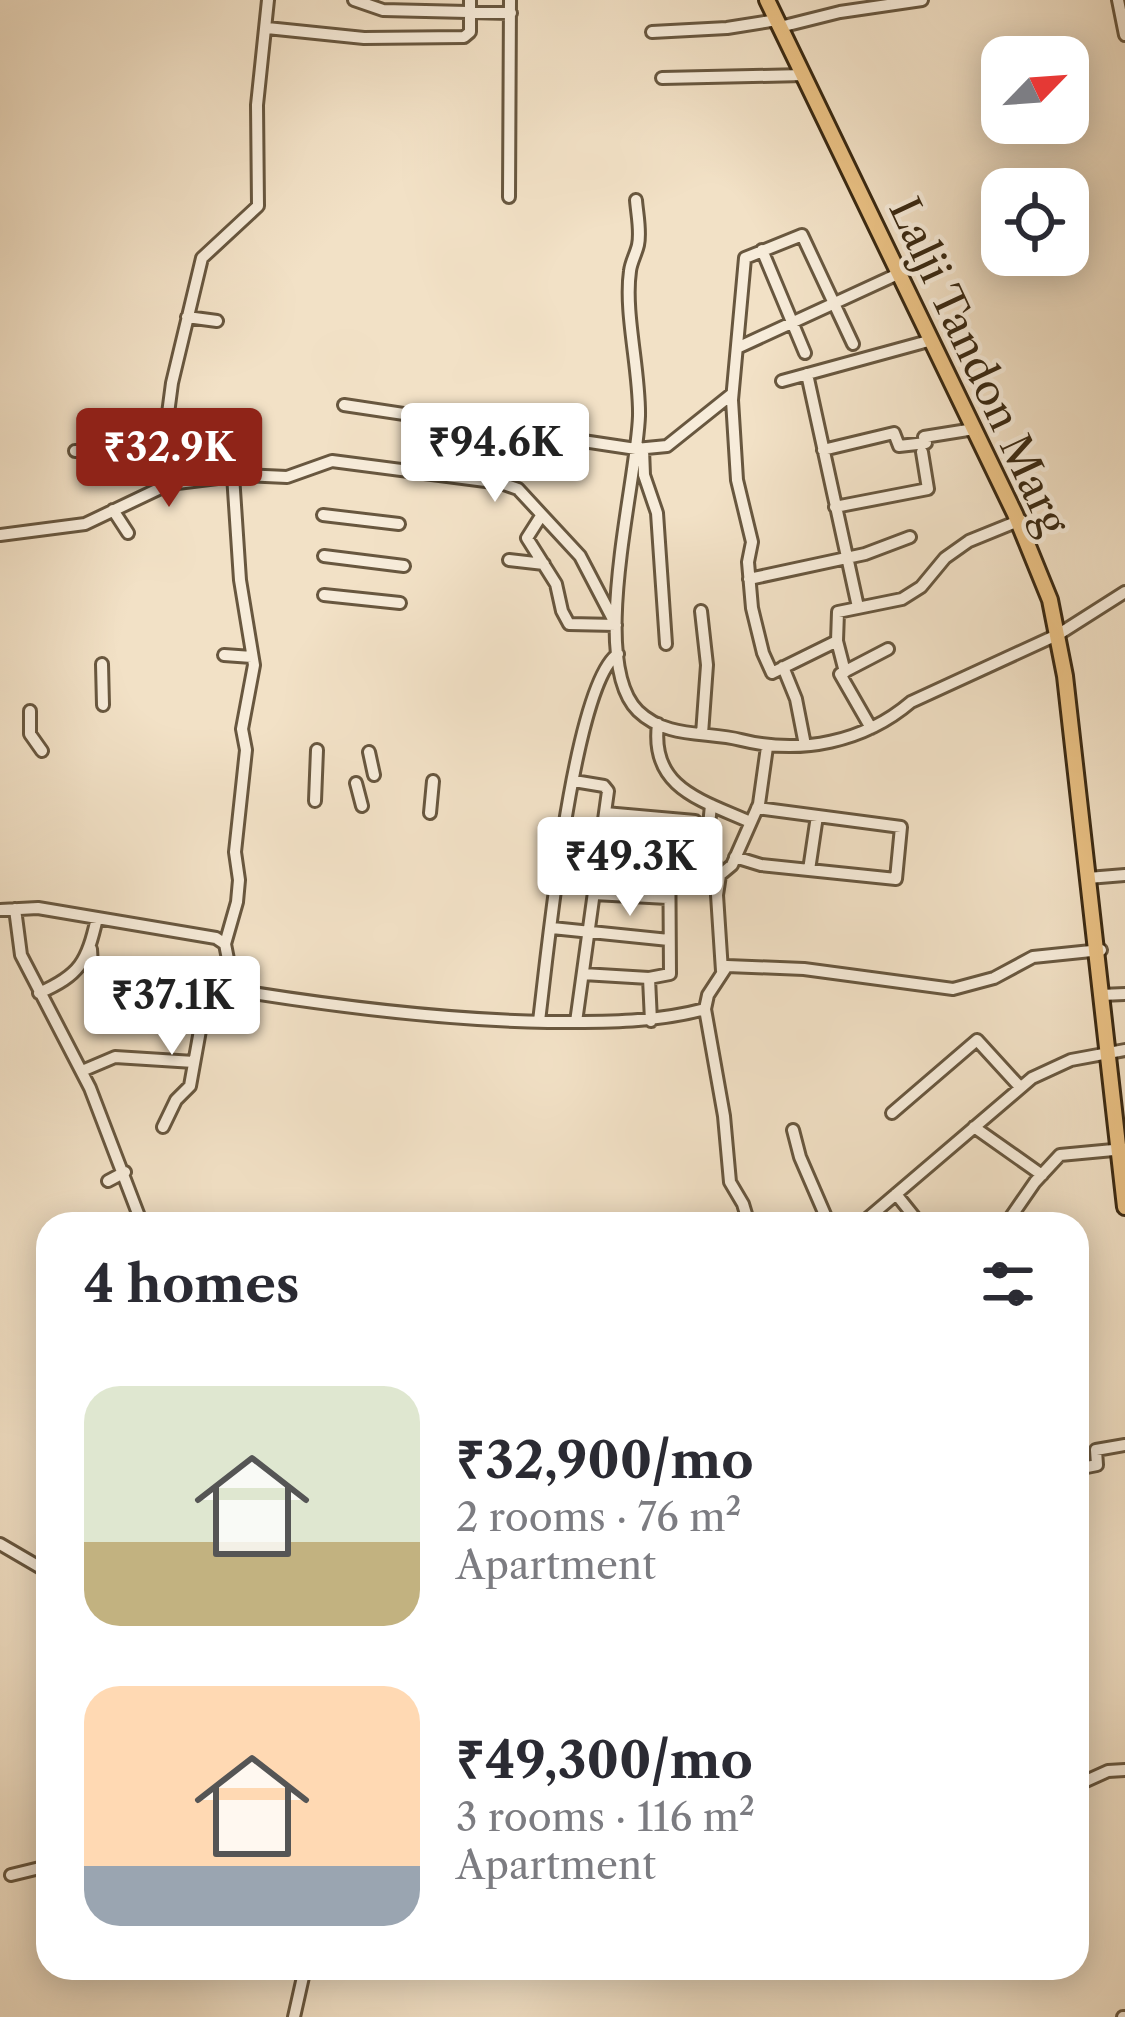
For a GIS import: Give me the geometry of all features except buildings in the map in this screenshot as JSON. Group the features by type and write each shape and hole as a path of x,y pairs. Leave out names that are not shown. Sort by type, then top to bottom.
{"main road":[{"name":"Lalji Tandon Marg","path":"771,0 1020,521"},
{"name":"Lalji Tandon Marg","path":"781,24 1020,521 1061,631 1104,995 1115,1052 1125,1207"}],"street":[{"path":"170,484 164,444 172,383 202,258 258,206 257,105 268,0"},
{"path":"355,0 383,10 510,6 509,196"},
{"path":"652,32 781,24 922,0"},
{"path":"1118,0 1125,35"},
{"path":"267,28 364,38 464,37 470,32 470,6"},
{"path":"662,78 804,74"},
{"path":"636,200 639,241 630,271 640,449 657,513 666,644"},
{"path":"837,641 772,673 763,653 749,579 752,542 736,480 732,394 745,258 802,235 854,344"},
{"path":"762,250 805,353"},
{"path":"737,348 900,273"},
{"path":"188,317 217,321"},
{"path":"782,381 929,329"},
{"path":"807,374 858,607"},
{"path":"344,405 640,449 667,446 732,394"},
{"path":"823,450 894,433 899,446 926,443 924,436 974,429"},
{"path":"640,449 621,552 618,654 636,710 666,730 767,747 848,739 891,719 911,702 1061,631 1125,592"},
{"path":"836,507 928,489 922,452"},
{"path":"0,535 85,524 170,484 233,475 287,477 332,461 501,482 518,489 580,556 616,625"},
{"path":"233,475 240,580 254,665 242,729 246,750 235,852 239,880 223,938 233,989"},
{"path":"113,510 128,533"},
{"path":"322,515 399,524"},
{"path":"541,516 527,538 556,584 569,624 616,625"},
{"path":"845,672 837,641 838,612 902,599 969,541 1020,521"},
{"path":"749,579 910,537"},
{"path":"324,556 404,566"},
{"path":"509,560 544,564"},
{"path":"324,595 400,603"},
{"path":"701,611 707,665 702,734"},
{"path":"871,728 840,674 888,649"},
{"path":"539,1021 580,739 595,685 608,660 618,654"},
{"path":"224,656 251,657"},
{"path":"101,664 103,706"},
{"path":"784,667 805,745"},
{"path":"30,711 30,734 41,751"},
{"path":"658,724 655,746 673,784 750,822"},
{"path":"720,874 736,856 757,808 767,747"},
{"path":"315,801 317,750"},
{"path":"369,752 374,775"},
{"path":"430,813 433,781"},
{"path":"574,781 607,788 576,1022"},
{"path":"356,783 362,806"},
{"path":"711,805 707,846 720,874 717,931 722,971"},
{"path":"736,856 761,865 896,879 901,827 757,808"},
{"path":"605,813 695,821"},
{"path":"809,870 817,816"},
{"path":"583,974 650,978 670,974 668,819"},
{"path":"632,869 720,874"},
{"path":"1090,878 1125,875"},
{"path":"594,894 668,898"},
{"path":"0,910 38,908 223,938"},
{"path":"14,909 21,955 82,1072 138,1212"},
{"path":"94,1004 91,946 97,918"},
{"path":"552,928 669,940"},
{"path":"39,993 69,980 91,946"},
{"path":"745,1212 730,1182 705,1009 727,966 804,969 952,989 994,978 1033,957 1099,950"},
{"path":"650,978 651,1021"},
{"path":"93,983 186,985 186,998 224,996 233,989 398,1014 539,1021 651,1021 705,1009"},
{"path":"1104,995 1125,994"},
{"path":"163,1127 176,1100 190,1086 206,997"},
{"path":"892,1113 976,1040 1020,1088"},
{"path":"875,1212 1020,1088 1071,1060 1115,1052"},
{"path":"82,1072 115,1057 194,1063"},
{"path":"974,1127 1042,1174"},
{"path":"793,1130 824,1212"},
{"path":"1015,1212 1060,1155 1122,1152"},
{"path":"108,1181 124,1172"},
{"path":"896,1194 910,1212"},
{"path":"1089,1467 1097,1465 1096,1450 1125,1445"},
{"path":"0,1544 36,1566"},
{"path":"1089,1780 1125,1770"},
{"path":"11,1875 36,1869"},
{"path":"294,2017 302,1980"}]}
